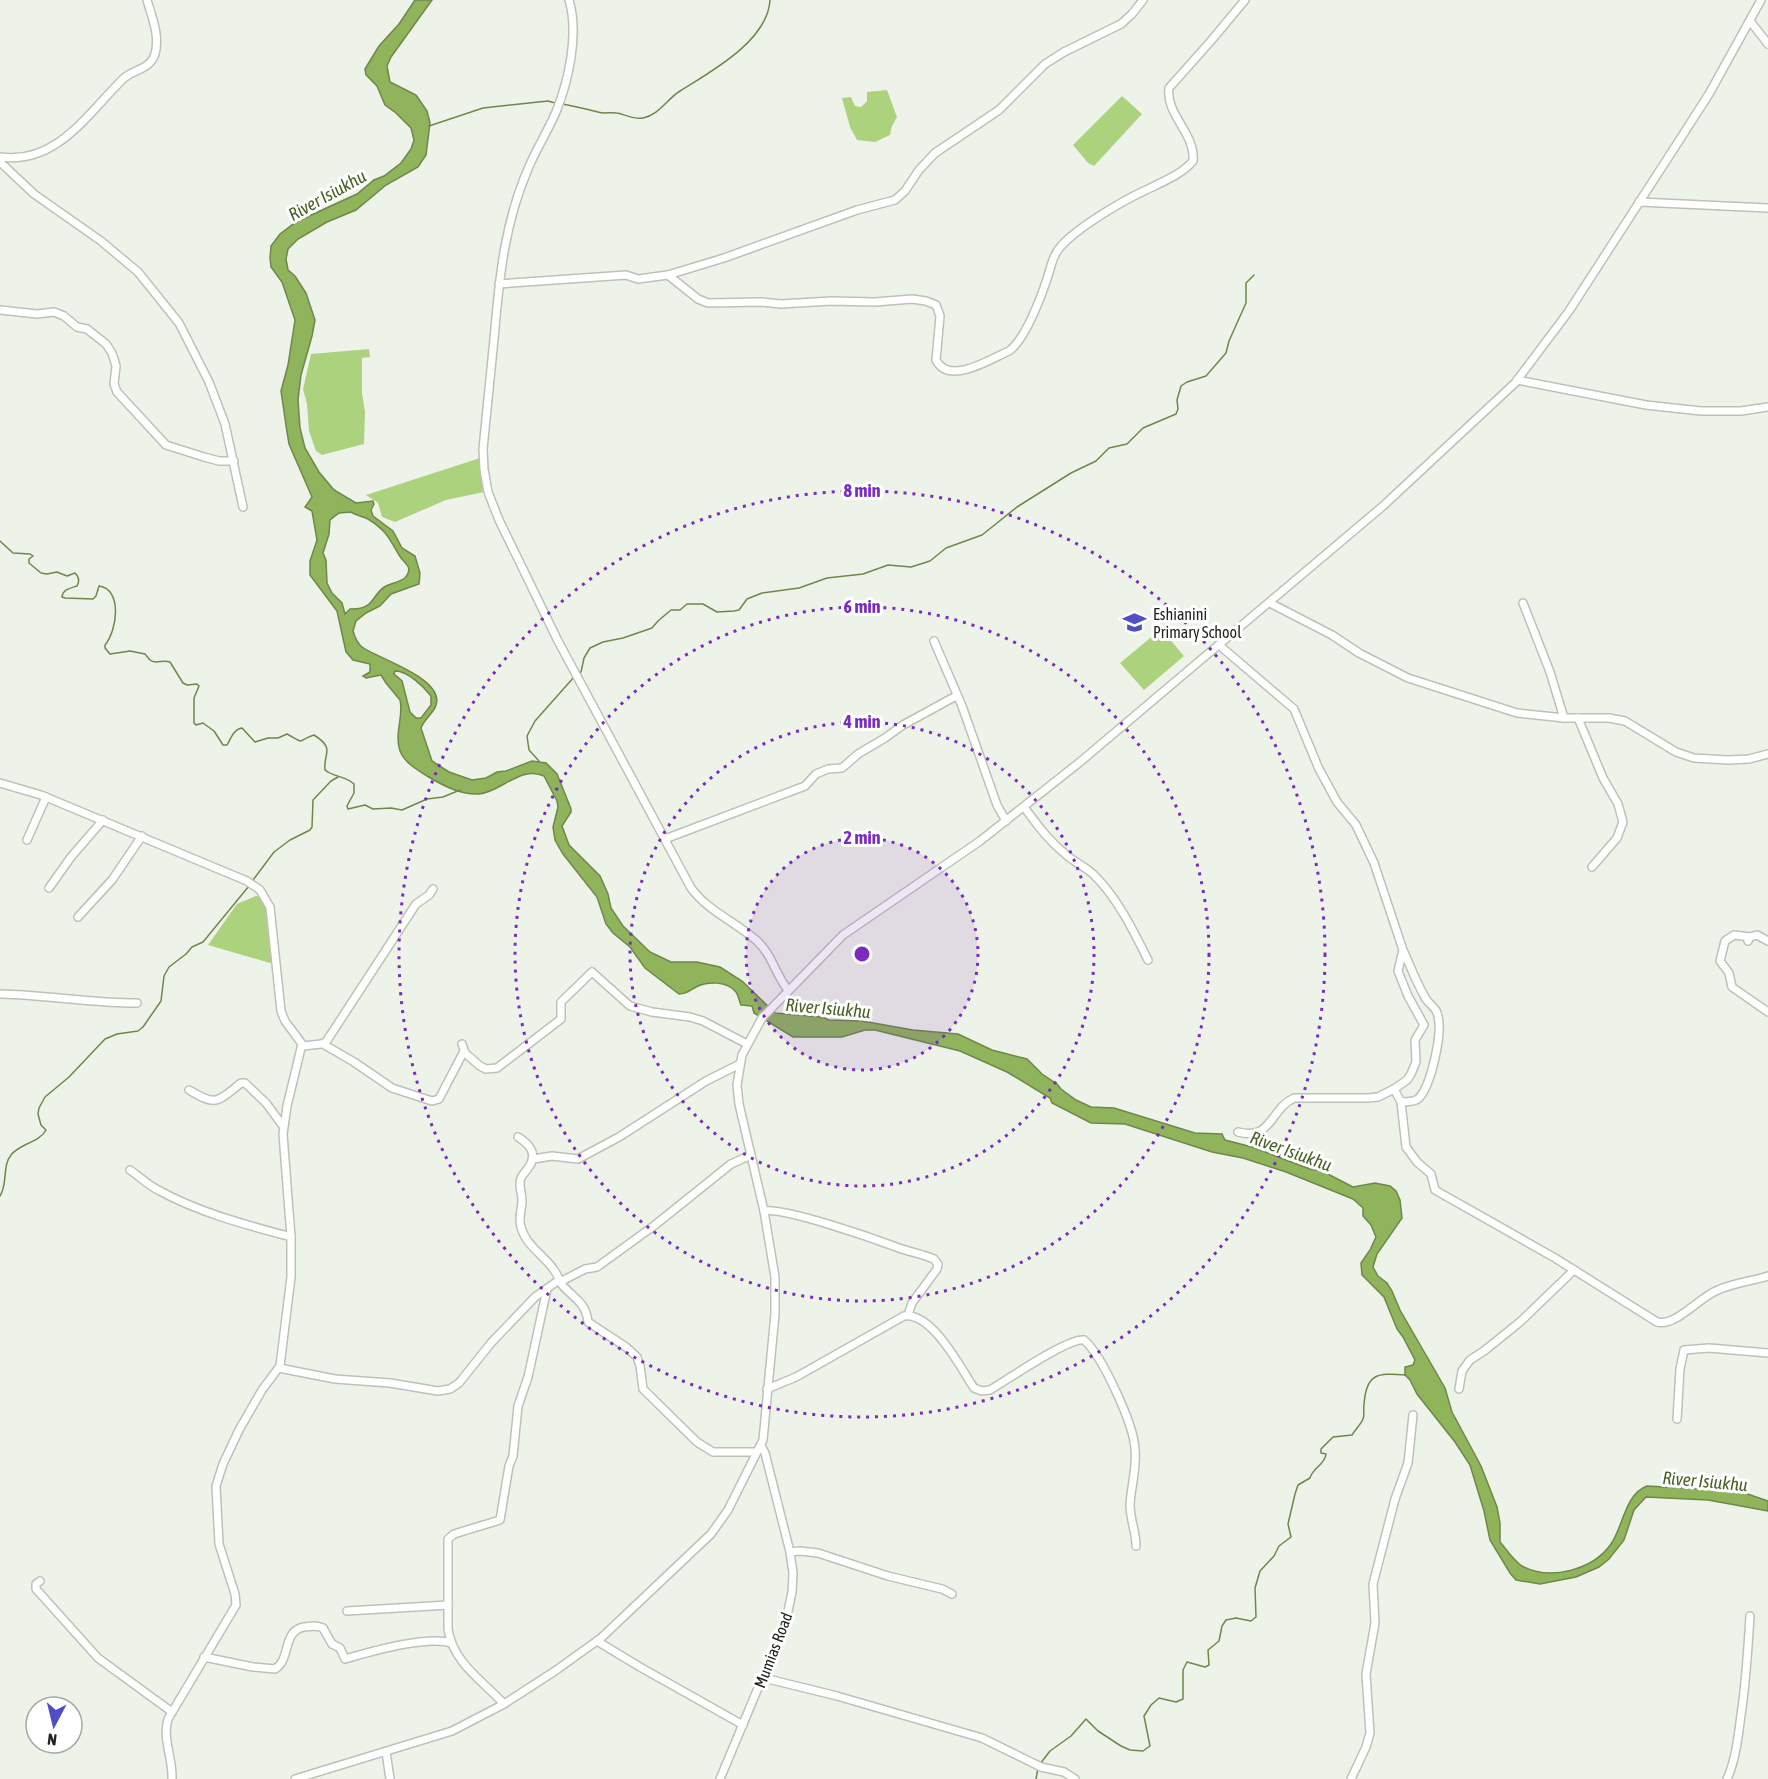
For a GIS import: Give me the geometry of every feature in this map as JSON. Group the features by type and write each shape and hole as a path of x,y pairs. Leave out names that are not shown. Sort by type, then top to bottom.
{"street":[{"path":"0,159 19,158 41,152 59,143 89,117 125,76 149,64 157,42 155,24 147,0"},
{"path":"569,0 573,12 574,32 565,81 555,114 526,171 512,211 504,245 483,449 488,492 558,641 678,866 698,897 766,950 788,990"},
{"path":"499,284 626,275 638,279 668,275 732,256 857,210 895,200 935,153 999,110 1046,64 1064,52 1121,24 1143,0"},
{"path":"668,275 698,299 711,304 875,302 912,299 926,301 936,305 940,311 936,360 942,369 950,372 962,371 1009,351 1016,345 1027,325 1040,298 1055,255 1062,246 1105,214 1144,190 1173,176 1193,161 1189,140 1170,101 1169,88 1245,0"},
{"path":"295,1779 452,1731 504,1704 597,1641 711,1534 728,1510 758,1449 767,1389 776,1292 764,1211 738,1097 740,1064 747,1044 762,1018 843,935 1024,807 1383,506 1517,381 1569,311 1709,94 1761,0"},
{"path":"1750,21 1768,44"},
{"path":"0,159 34,194 101,241 138,272 179,323 209,382 225,424 243,507"},
{"path":"1639,202 1768,208"},
{"path":"0,310 37,314 54,312 64,316 77,327 87,329 106,344 112,353 116,366 114,384 117,392 163,442 180,451 219,461 234,461"},
{"path":"1517,381 1646,405 1701,411 1768,408"},
{"path":"1270,603 1408,678 1517,713 1625,721 1676,752 1694,758 1728,760 1768,754"},
{"path":"1523,603 1550,672 1564,718"},
{"path":"934,641 997,805 1006,821"},
{"path":"1219,645 1294,709 1329,788 1366,843 1393,915 1403,950 1427,1001 1437,1013 1438,1034 1434,1066 1428,1081 1418,1099 1401,1102"},
{"path":"665,839 805,786 813,776 822,771 842,768 858,754 915,718 956,696"},
{"path":"1578,718 1618,804 1623,822 1617,838 1592,867"},
{"path":"0,783 46,797 142,836 247,881 260,890 270,907 281,1011 285,1021 302,1041 303,1046 283,1126 291,1237 291,1277 279,1368 262,1390 246,1418 217,1481 216,1509 219,1544 236,1602 225,1626 204,1657 167,1724 165,1734 171,1759 172,1779"},
{"path":"27,840 46,797"},
{"path":"1024,807 1051,842 1072,861 1090,872 1104,887 1132,928 1148,960"},
{"path":"49,888 71,857 103,820"},
{"path":"78,917 112,880 142,836"},
{"path":"323,1044 416,904 429,895 433,889"},
{"path":"1768,941 1760,935 1749,939 1734,935 1725,941 1720,955 1720,963 1729,973 1732,987 1768,1012"},
{"path":"1238,1132 1248,1135 1256,1134 1272,1120 1286,1102 1294,1098 1378,1097 1402,1084 1411,1074 1416,1062 1415,1040 1424,1025 1408,996 1398,971 1403,950"},
{"path":"303,1046 323,1044 360,1065 392,1088 435,1101 439,1099 463,1047 484,1069 502,1066 524,1046 561,1019 561,1002 592,972 630,1006 703,1021 747,1044"},
{"path":"0,994 137,1004"},
{"path":"533,1159 552,1156 578,1159 619,1137 706,1081 740,1064"},
{"path":"189,1090 207,1101 213,1101 240,1083 245,1083 266,1103 283,1126"},
{"path":"1394,1089 1401,1102 1407,1147 1417,1162 1431,1174 1435,1190 1574,1270 1652,1320 1662,1323 1673,1320 1718,1289 1768,1278"},
{"path":"518,1137 530,1146 533,1159 521,1179 520,1226 543,1260 554,1269 560,1281 579,1300 587,1312 589,1323 637,1357 643,1389 697,1442 713,1452 758,1449"},
{"path":"279,1368 335,1379 390,1383 438,1390 450,1389 459,1383 491,1342 535,1297 560,1281 585,1269 597,1267 655,1225 731,1164 751,1155"},
{"path":"130,1170 153,1187 181,1202 291,1237"},
{"path":"764,1211 776,1211 846,1230 936,1260 937,1269 912,1303 908,1316"},
{"path":"1459,1389 1462,1371 1470,1360 1520,1322 1574,1270"},
{"path":"504,1704 467,1668 451,1643 448,1629 448,1537 500,1520 509,1466 513,1456 518,1406 530,1367 547,1288"},
{"path":"767,1389 796,1377 895,1320 908,1316 923,1321 940,1337 974,1388 979,1391 990,1390 1038,1360 1076,1340 1084,1341 1091,1346 1114,1388 1132,1431 1136,1459 1130,1508 1136,1534 1136,1546"},
{"path":"1677,1419 1684,1350 1709,1348 1768,1353"},
{"path":"1351,1779 1370,1734 1366,1674 1367,1657 1375,1623 1374,1578 1395,1499 1408,1463 1413,1415"},
{"name":"Mumias Road","path":"720,1779 764,1678 786,1621 791,1600 793,1573 790,1552 765,1453 758,1449"},
{"path":"790,1552 818,1553 885,1575 942,1589 952,1594"},
{"path":"40,1581 36,1584 36,1589 92,1652 172,1712"},
{"path":"347,1611 448,1605"},
{"path":"1727,1779 1734,1761 1741,1719 1750,1616"},
{"path":"204,1657 261,1669 275,1669 282,1662 293,1633 300,1628 317,1626 324,1629 332,1644 340,1648 345,1659 411,1644 444,1641 451,1643"},
{"path":"597,1641 743,1725"},
{"path":"764,1678 982,1738 1039,1766 1064,1772 1075,1779"},
{"path":"386,1752 390,1779"}],"shaded area":[{"path":"415,0 432,0 387,66 390,82 416,95 427,111 430,123 426,155 418,167 386,185 356,210 327,222 298,239 288,249 286,259 288,270 295,276 306,293 315,320 301,375 298,400 300,428 305,448 319,472 334,490 356,503 373,501 371,510 373,516 393,531 402,548 415,556 420,573 419,584 391,594 380,606 356,621 353,631 362,647 408,670 430,686 436,695 435,708 421,728 432,761 449,772 472,780 486,778 497,772 532,761 546,763 557,774 571,809 562,826 569,845 600,876 611,908 623,926 650,952 671,962 697,962 720,967 742,981 775,1013 822,1017 829,1020 862,1021 913,1030 958,1034 992,1050 1027,1059 1061,1089 1091,1107 1114,1108 1195,1133 1222,1134 1225,1140 1322,1171 1353,1187 1375,1183 1390,1186 1396,1191 1400,1200 1402,1218 1377,1254 1373,1267 1392,1291 1400,1310 1445,1388 1452,1412 1481,1466 1497,1507 1500,1542 1522,1566 1545,1573 1570,1570 1593,1561 1611,1544 1634,1496 1647,1486 1739,1491 1768,1501 1768,1511 1708,1500 1646,1497 1634,1510 1624,1540 1609,1559 1599,1567 1576,1577 1540,1584 1516,1580 1490,1540 1470,1465 1405,1375 1405,1367 1413,1365 1415,1360 1397,1329 1384,1297 1362,1275 1361,1263 1376,1237 1371,1225 1363,1216 1363,1208 1353,1199 1286,1172 1243,1158 1212,1152 1125,1124 1091,1123 1052,1103 1050,1098 1007,1072 960,1051 875,1030 865,1030 842,1037 793,1037 754,1013 752,1006 741,1005 736,992 723,984 706,984 679,994 645,968 630,947 606,924 597,897 563,854 555,840 553,827 558,807 557,801 544,776 527,774 519,776 495,789 472,794 445,786 408,762 402,755 398,744 400,700 381,675 366,678 363,676 370,672 370,664 353,660 346,652 337,611 310,575 310,561 317,540 312,511 305,507 312,497 289,444 281,391 288,365 295,320 282,282 271,267 270,258 271,246 280,234 296,222 357,194 401,163 411,149 414,140 411,128 385,105 377,86 366,75 365,69 379,46 399,24","holes":["351,512 368,519 383,531 408,566 409,571 405,578 381,589 369,604 358,609 350,609 345,614 342,603 332,593 327,583 326,560 323,553 329,534 330,520 339,513","395,671 410,677 431,696 431,705 421,718 416,718 410,712 402,681 394,674"]},
{"path":"887,90 897,117 890,135 875,142 857,140 850,127 842,98 851,97 855,106 861,107 867,101 867,92"},
{"path":"1122,96 1142,114 1094,166 1088,163 1073,145"},
{"path":"369,349 370,357 362,358 364,444 322,455 316,451 309,431 307,404 303,389 311,354"},
{"path":"480,458 484,492 446,500 395,522 382,517 378,503 366,495"},
{"path":"1161,629 1184,656 1144,690 1120,663"},
{"path":"256,896 262,897 269,909 273,962 208,945 237,904"}],"waterway":[{"path":"562,104 636,118 649,116 680,91 736,54 749,42 767,15 770,0"},
{"path":"429,126 483,108 548,101 555,103"},
{"path":"579,674 590,648 652,628 671,610 680,610 687,604 703,604 717,612 739,610 747,599 762,593 799,588 827,578 863,574 888,565 911,567 930,561 946,548 982,535 1017,507 1071,473 1096,461 1109,448 1127,444 1143,428 1176,414 1181,386 1206,376 1226,353 1246,303 1246,283 1254,275"},
{"path":"0,541 13,553 33,556 29,559 29,563 41,573 57,572 67,576 75,573 79,579 77,586 70,588 62,597 93,599 99,586 107,589 115,602 116,611 115,621 105,648 110,654 130,651 145,654 152,661 170,662 183,683 197,684 199,686 194,698 194,723 196,725 203,723 214,731 223,745 227,745 235,732 242,728 255,742 287,734 301,741 314,735 327,748 325,770 354,784 354,793 347,806 348,809 365,805 373,809 402,810 427,799 443,797 460,790"},
{"path":"539,761 529,750 527,736 535,721 574,677"},
{"path":"253,880 274,852 290,840 310,830 313,800 338,777"},
{"path":"0,1196 8,1159 15,1151 39,1137 46,1130 41,1125 38,1114 45,1097 69,1077 105,1039 117,1034 138,1031 143,1027 161,1001 164,976 169,967 192,947 203,942 249,886"},
{"path":"1040,1764 1050,1751 1071,1736 1086,1719 1098,1731 1130,1750 1143,1751 1150,1746 1144,1716 1151,1705 1159,1698 1176,1702 1183,1699 1183,1670 1187,1662 1205,1667 1209,1665 1208,1650 1219,1641 1222,1626 1226,1620 1236,1618 1251,1621 1256,1617 1255,1588 1260,1571 1274,1556 1279,1546 1291,1537 1288,1524 1298,1485 1310,1478 1324,1461 1326,1454 1321,1453 1321,1449 1333,1437 1352,1435 1364,1417 1365,1394 1367,1387 1375,1377 1387,1374 1406,1375"},
{"path":"1036,1779 1038,1768"}],"place":[{"name":"Eshianini Primary School","path":"1135,623"}],"water label":[{"name":"River Isiukhu","path":"327,195"},
{"name":"River Isiukhu","path":"828,1008"},
{"name":"River Isiukhu","path":"1291,1151"},
{"name":"River Isiukhu","path":"1705,1481"}]}
